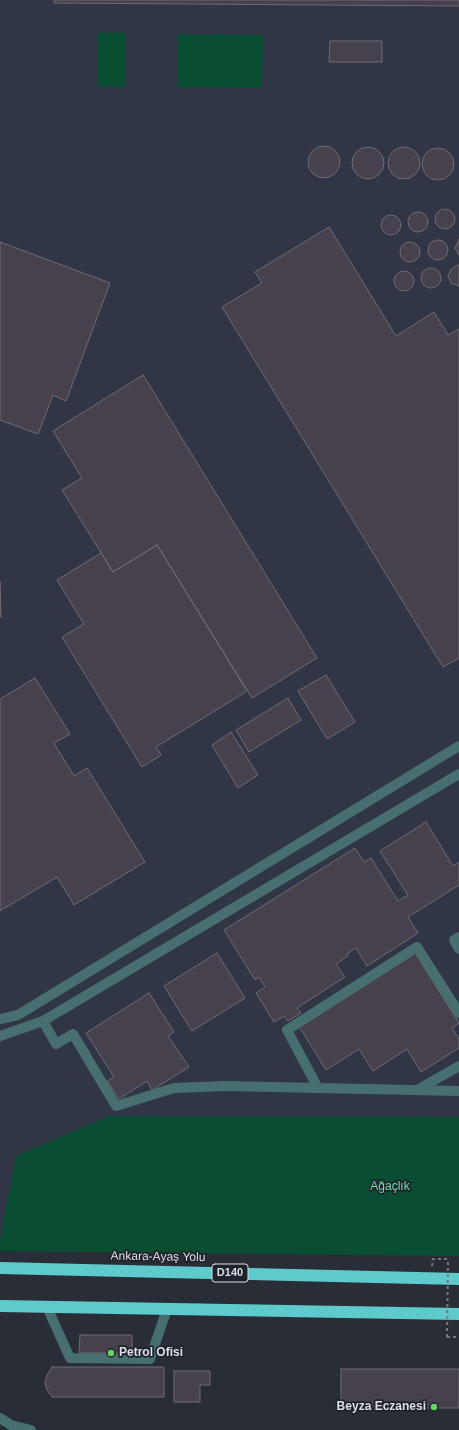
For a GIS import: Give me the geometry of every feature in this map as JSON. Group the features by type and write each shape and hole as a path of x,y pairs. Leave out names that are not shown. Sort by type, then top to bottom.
{"highway":[{"name":"Ankara-Ayaş Yolu","path":"0,1268 459,1279"},
{"path":"0,1306 459,1314"}],"street":[{"path":"0,1028 3,1019 18,1015 458,750"},
{"path":"0,1036 43,1021 459,774"},
{"path":"459,937 454,940 459,949"},
{"path":"318,1088 287,1030 417,947 459,1013"},
{"path":"43,1021 56,1044 72,1034 116,1106 174,1088 226,1086 459,1091"},
{"path":"417,1090 459,1066"},
{"path":"47,1307 70,1358 150,1359 167,1309"},
{"path":"0,1418 11,1425 31,1430"}],"path":[{"path":"433,1259 448,1259 447,1337 459,1337"}],"shaded area":[{"path":"0,0 459,0 459,1117 109,1116 0,1240"}],"green space":[{"path":"98,33 126,33 125,87 97,86"},
{"path":"177,34 263,35 262,88 177,87"},
{"name":"Ağaçlık","path":"109,1116 459,1117 459,1256 0,1251 0,1240 16,1156"}],"building":[{"path":"54,0 459,0 459,6 54,3"},
{"path":"330,41 382,41 382,62 329,62"},
{"path":"324,146 335,151 340,162 335,173 324,178 313,173 308,162 313,151"},
{"path":"368,147 379,152 384,163 379,174 368,179 357,174 352,163 357,152"},
{"path":"404,147 415,152 420,163 415,174 404,179 393,174 388,163 393,152"},
{"path":"438,148 449,153 454,164 449,175 438,180 427,175 422,164 427,153"},
{"path":"441,209 449,209 455,215 455,223 449,229 441,229 435,223 435,215"},
{"path":"414,212 422,212 428,218 428,226 422,232 414,232 408,226 408,218"},
{"path":"387,215 395,215 401,221 401,229 395,235 387,235 381,229 381,221"},
{"path":"329,227 396,336 434,312 448,335 459,329 459,658 443,667 222,307 262,283 255,272"},
{"path":"459,239 459,255 455,248"},
{"path":"434,240 442,240 448,246 448,254 442,260 434,260 428,254 428,246"},
{"path":"0,242 110,283 66,401 53,395 38,434 0,420"},
{"path":"406,242 414,242 420,248 420,256 414,262 406,262 400,256 400,248"},
{"path":"458,265 459,286 451,283 448,276 451,269"},
{"path":"427,268 435,268 441,274 441,282 435,288 427,288 421,282 421,274"},
{"path":"400,271 408,271 414,277 414,285 408,291 400,291 394,285 394,277"},
{"path":"143,375 317,658 252,698 157,545 113,572 62,490 82,478 53,431"},
{"path":"157,545 247,691 156,747 161,755 142,767 62,637 84,624 57,580 101,553 113,572"},
{"path":"0,582 1,617 0,617"},
{"path":"326,675 355,722 327,739 298,691"},
{"path":"35,678 70,734 54,743 74,776 87,768 145,862 74,905 57,877 0,911 0,699"},
{"path":"288,698 301,720 249,752 236,730"},
{"path":"231,732 258,775 238,788 212,745"},
{"path":"426,822 453,866 459,862 459,885 408,917 418,933 367,966 356,948 347,954 348,956 336,964 345,977 297,1008 301,1013 288,1021 284,1016 274,1022 256,993 265,987 259,977 255,980 224,930 355,848 364,862 371,858 398,901 408,895 380,851"},
{"path":"217,953 245,998 192,1031 164,986"},
{"path":"415,953 459,1023 452,1028 459,1039 459,1048 421,1072 407,1049 373,1071 359,1049 326,1070 299,1026"},
{"path":"149,993 174,1032 168,1036 189,1067 152,1090 147,1081 119,1099 107,1081 114,1077 86,1033"},
{"path":"80,1335 132,1335 132,1353 79,1353"},
{"path":"52,1367 164,1367 164,1397 52,1397 47,1390 45,1383 47,1375"},
{"path":"341,1369 459,1369 459,1408 341,1408"},
{"path":"174,1371 210,1371 210,1385 200,1385 200,1402 174,1402"}],"place":[{"name":"Petrol Ofisi","path":"111,1353"},
{"name":"Beyza Eczanesi","path":"434,1407"}]}
